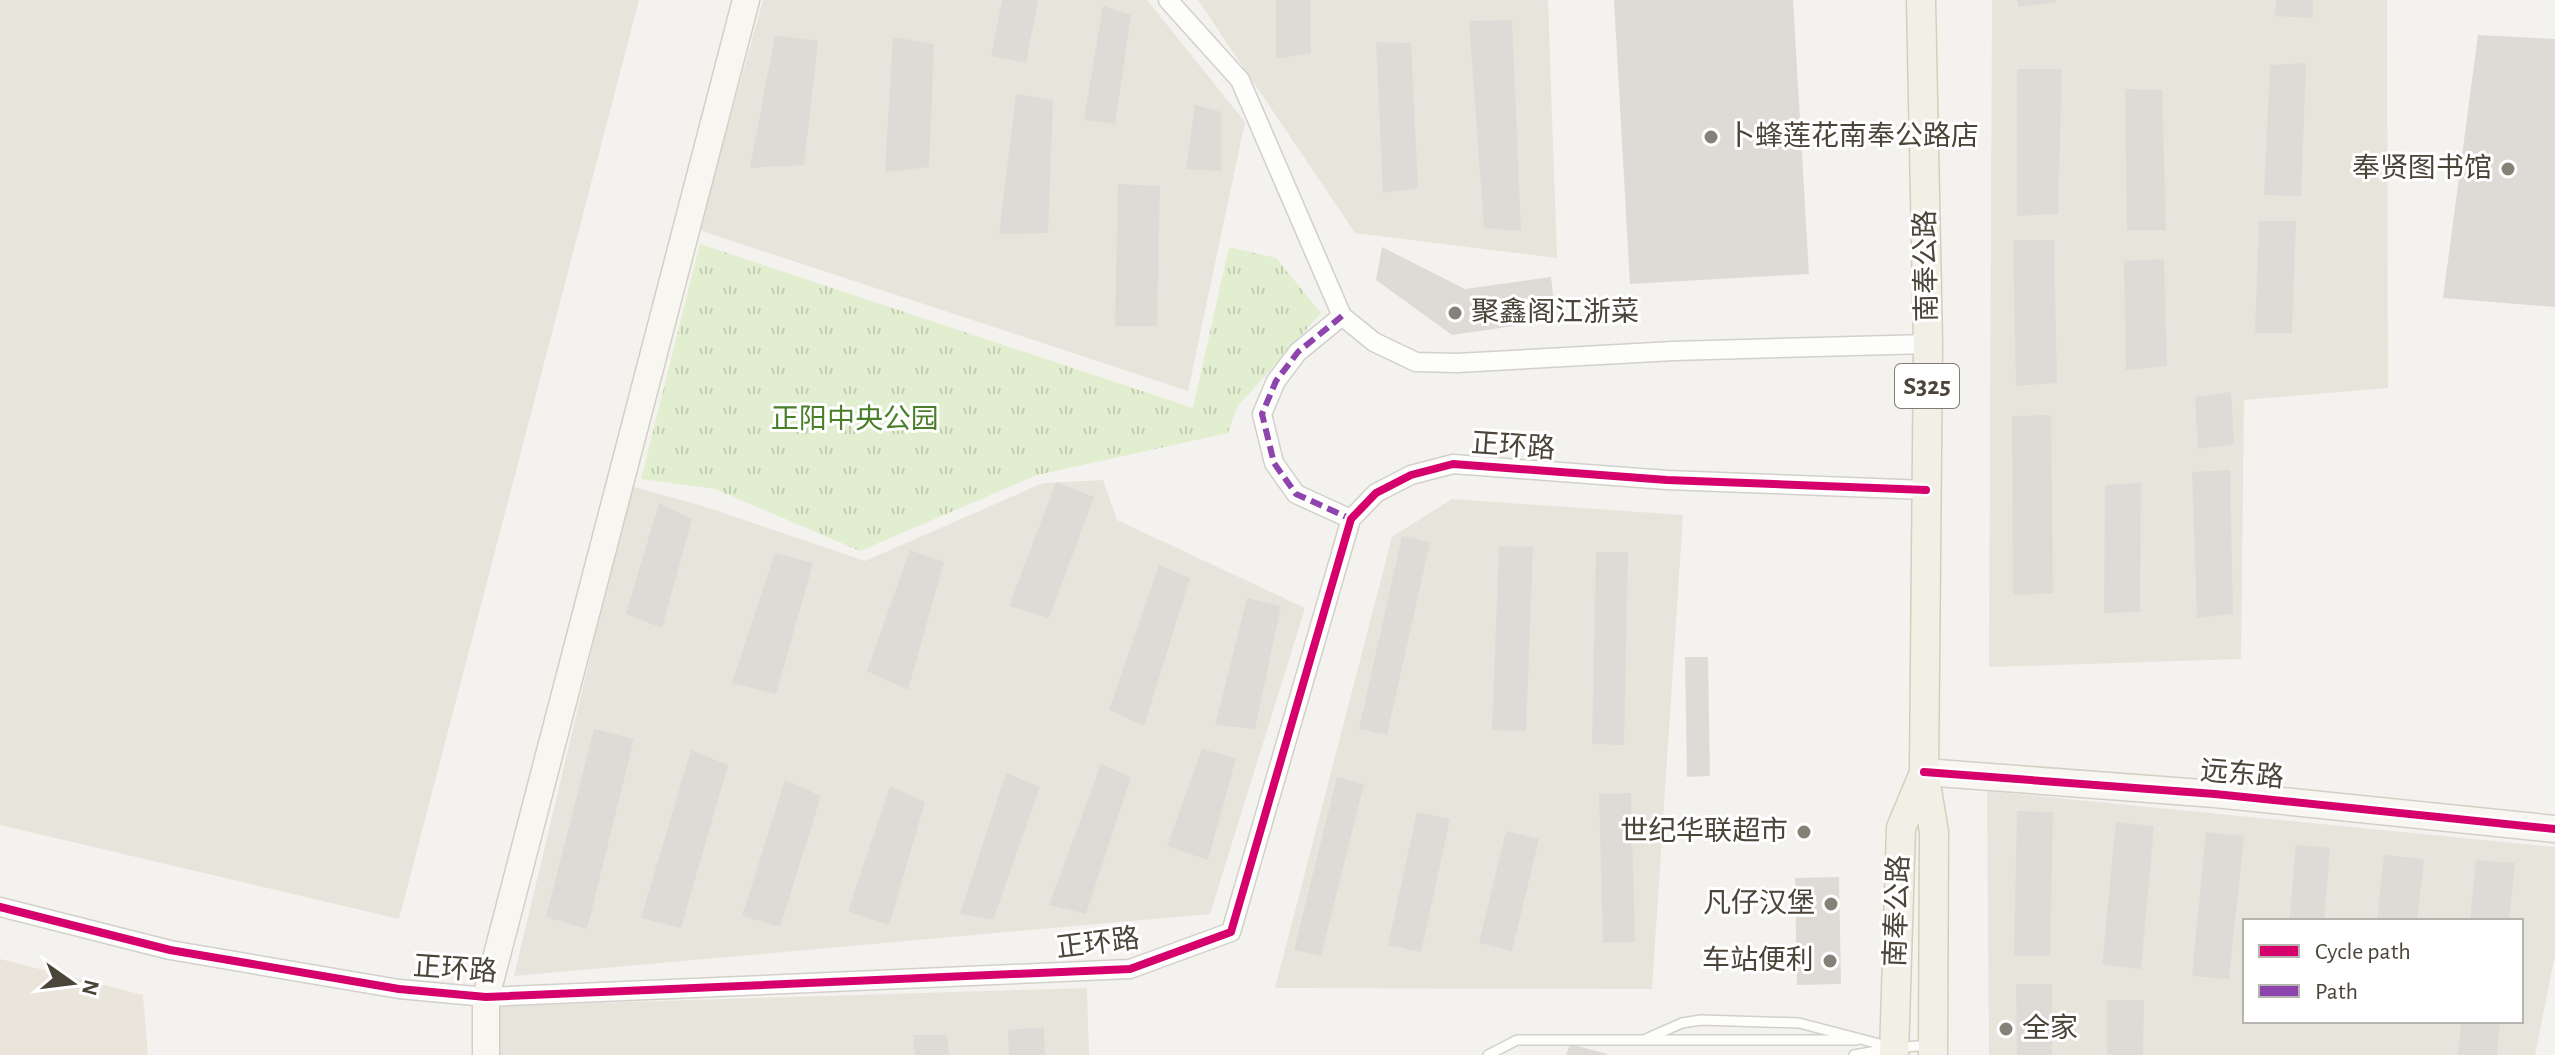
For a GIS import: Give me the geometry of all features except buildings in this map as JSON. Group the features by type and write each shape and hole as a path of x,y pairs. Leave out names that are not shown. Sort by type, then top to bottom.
{"main road":[{"path":"486,1055 486,997 746,0"},
{"name":"南奉公路","path":"1921,0 1928,344 1924,772 1934,832 1933,1050"},
{"name":"南奉公路","path":"1894,1051 1901,828 1924,772"},
{"name":"远东路","path":"1924,772 2215,794 2555,829"}],"street":[{"path":"1168,0 1240,80 1342,316 1374,342 1416,362 1457,363 1673,351 1928,344"},
{"path":"1342,316 1298,352 1276,381 1262,414 1274,463 1296,494 1351,519"},
{"name":"正环路","path":"0,907 170,950 399,989 486,997 1130,969 1231,932 1351,519 1376,493 1411,475 1453,464 1667,480 1926,490"}],"lane":[{"path":"1644,1040 1682,1023 1701,1020 1799,1023 1894,1051"},
{"path":"1488,1055 1517,1040 1856,1040"},
{"path":"1854,1055 1933,1050"}],"shaded area":[{"path":"0,0 639,0 399,919 0,825"},
{"path":"763,0 1147,0 1245,122 1188,391 699,230"},
{"path":"1198,0 1548,0 1557,258 1355,233"},
{"path":"1992,0 2387,0 2388,388 2244,400 2241,659 1989,667"},
{"path":"1103,480 1117,520 1305,608 1210,914 514,976 631,486 706,507 865,561 1043,483"},
{"path":"1452,499 1683,515 1652,989 1275,988 1392,537"},
{"path":"1987,791 2555,847 2555,955 2535,1055 1989,1055"},
{"path":"0,959 143,995 148,1055 0,1055"},
{"path":"1087,988 1089,1055 496,1055 496,1006"}],"green space":[{"name":"正阳中央公园","path":"700,244 1193,408 1229,247 1276,258 1321,313 1237,407 1228,433 1037,475 860,551 715,489 641,479"}],"marked path":[{"path":"1342,316 1298,352 1276,381 1262,414 1274,463 1296,494 1351,519"}],"cycle path":[{"path":"0,907 170,950 399,989 486,997 1130,969 1231,932 1351,519 1376,493 1411,475 1453,464 1667,480 1926,490"},
{"path":"1924,772 2215,794 2555,829"}],"place":[{"name":"卜蜂莲花南奉公路店","path":"1711,137"},
{"name":"奉贤图书馆","path":"2508,169"},
{"name":"聚鑫阁江浙菜","path":"1455,313"},
{"name":"世纪华联超市","path":"1804,832"},
{"name":"凡仔汉堡","path":"1831,904"},
{"name":"车站便利","path":"1830,961"},
{"name":"全家","path":"2006,1029"}]}
